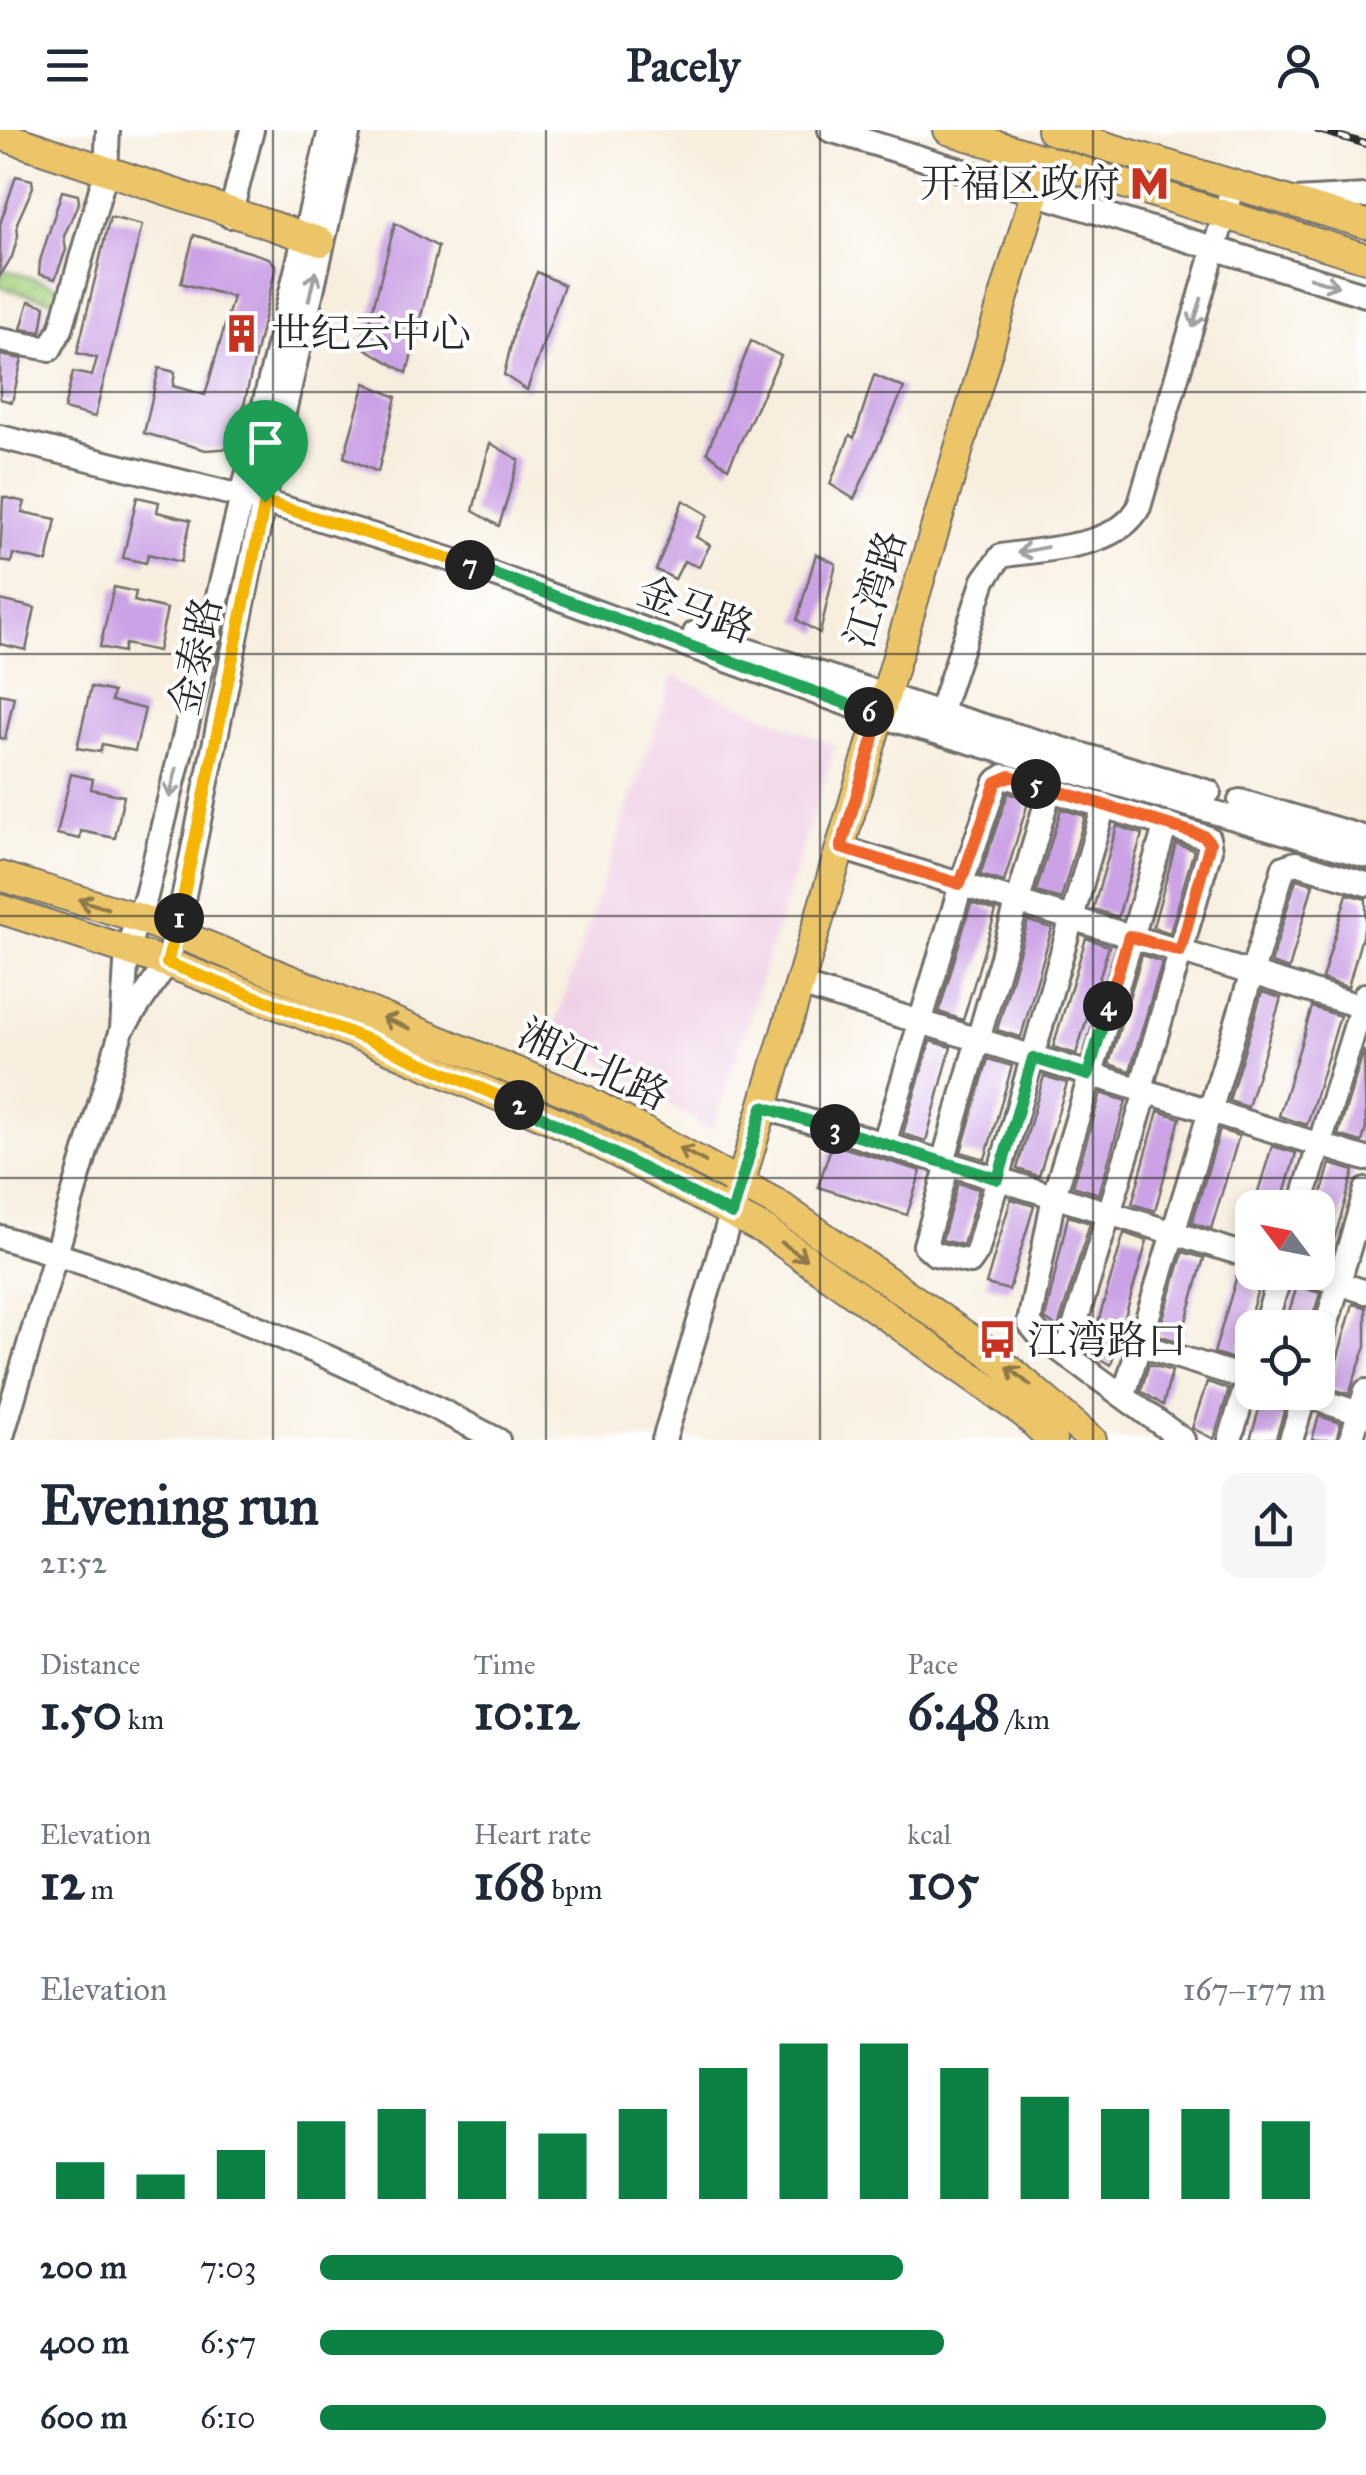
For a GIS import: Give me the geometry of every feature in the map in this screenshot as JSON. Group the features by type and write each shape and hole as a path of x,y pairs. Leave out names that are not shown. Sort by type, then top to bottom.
{"main road":[{"path":"948,130 1366,258"},
{"path":"1051,130 1366,224"},
{"path":"0,135 230,216 312,240"},
{"name":"江湾路","path":"732,1214 1045,160"},
{"name":"湘江北路","path":"0,876 139,918 586,1100 741,1180 988,1350 1092,1440"},
{"name":"湘江北路","path":"0,908 167,963 369,1040 562,1124 766,1231 1025,1414 1052,1440"}],"street":[{"path":"0,340 50,348 61,329 106,171 108,130"},
{"path":"230,216 252,130"},
{"path":"1,1440 122,1029 127,949 139,918 241,490 312,240 330,130"},
{"name":"金泰路","path":"122,1029 167,963 176,934 266,496 312,240 349,130"},
{"path":"830,130 1366,295"},
{"path":"1099,130 1128,153"},
{"path":"940,713 984,580 1001,556 1108,536 1130,525 1140,507 1234,185"},
{"path":"1284,200 1366,196"},
{"name":"金马路","path":"0,425 241,490"},
{"name":"金马路","path":"0,436 266,496 882,706 1366,856"},
{"name":"金马路","path":"882,706 940,713 1366,838"},
{"path":"884,1144 960,884 999,778 1010,776 1204,836 1210,843 1109,1213 1066,1354"},
{"path":"1050,789 945,1163 926,1245 935,1254 966,1262 974,1259 1104,805"},
{"path":"1166,824 1129,936 1054,1196 1029,1323 1182,1440"},
{"path":"841,848 1252,973 1365,1002 1306,1190"},
{"path":"1124,1395 1288,863 1366,884"},
{"path":"800,985 1366,1159"},
{"path":"763,1107 1235,1252"},
{"path":"1330,1310 1366,1190"},
{"path":"664,1440 732,1214"},
{"path":"0,1236 106,1267 248,1320 394,1385 498,1440"},
{"path":"1335,1282 1366,1292"},
{"path":"1140,1345 1235,1371"},
{"path":"1335,1400 1364,1406 1351,1440"},
{"path":"1230,1440 1240,1410"},
{"path":"1292,1440 1298,1410"}],"shaded area":[{"path":"673,676 835,746 712,1132 553,1030"}],"green space":[{"path":"0,268 64,288 60,303 0,287"}],"building":[{"path":"16,176 32,180 33,187 17,223 12,257 0,276 0,224"},
{"path":"62,191 78,195 79,202 64,236 66,250 55,279 39,274 40,261"},
{"path":"110,217 142,225 95,417 64,409 73,372 92,376 97,358 77,353"},
{"path":"395,223 438,247 407,373 363,347"},
{"name":"世纪云中心","path":"194,235 269,258 276,266 234,448 206,450 144,433 159,368 175,372 173,386 205,395 233,297 181,283"},
{"path":"537,272 564,285 527,390 504,375 516,323"},
{"path":"29,301 45,306 41,332 21,329"},
{"path":"751,341 781,356 728,468 707,452"},
{"path":"0,355 22,359 12,402 0,399"},
{"path":"874,375 904,388 854,499 830,484 850,435 854,438"},
{"path":"365,383 396,397 378,472 344,457"},
{"path":"490,443 519,460 499,526 473,511"},
{"path":"3,497 25,502 22,512 56,519 47,562 13,554 11,563 0,560"},
{"path":"137,497 159,502 157,512 191,520 181,562 148,554 146,563 123,558"},
{"path":"683,500 708,515 696,537 710,545 699,567 684,561 675,579 656,570"},
{"path":"816,554 836,564 820,633 797,620"},
{"path":"114,587 136,592 134,601 167,609 158,651 125,644 123,652 100,647"},
{"path":"0,600 35,608 26,650 0,644"},
{"path":"91,687 113,692 111,701 145,709 135,751 102,744 100,752 77,748"},
{"path":"0,694 14,697 5,739 0,738"},
{"path":"71,774 93,779 91,789 124,796 115,838 81,831 80,839 57,834"},
{"path":"1008,793 1029,799 1004,882 980,875"},
{"path":"1061,809 1085,816 1061,899 1036,892"},
{"path":"1117,826 1142,834 1118,917 1093,909"},
{"path":"1176,844 1194,850 1170,933 1153,927"},
{"path":"1296,879 1313,884 1289,969 1271,963"},
{"path":"1347,894 1366,899 1366,922 1348,987 1322,979"},
{"path":"971,903 996,911 963,1020 939,1012"},
{"path":"1028,921 1052,928 1021,1037 997,1030"},
{"path":"1086,938 1109,946 1076,1054 1053,1047"},
{"path":"1142,955 1162,962 1130,1071 1109,1064"},
{"path":"1262,992 1281,998 1248,1107 1229,1101"},
{"path":"1312,1007 1340,1016 1307,1125 1279,1116"},
{"path":"930,1041 951,1047 926,1141 903,1134"},
{"path":"1364,1050 1366,1128 1362,1142 1338,1135"},
{"path":"988,1059 1012,1066 985,1159 961,1152"},
{"path":"1044,1076 1067,1083 1039,1176 1017,1169"},
{"path":"1101,1093 1126,1101 1099,1194 1073,1186"},
{"path":"1158,1111 1180,1118 1155,1211 1132,1204"},
{"path":"1220,1130 1239,1136 1211,1229 1192,1223"},
{"path":"832,1144 921,1171 907,1215 818,1187"},
{"path":"1272,1146 1296,1153 1285,1190 1259,1190"},
{"path":"1330,1164 1354,1171 1335,1236 1335,1190 1323,1190"},
{"path":"958,1183 979,1189 963,1245 942,1240"},
{"path":"1011,1199 1034,1206 1009,1290 986,1284"},
{"path":"1068,1216 1090,1223 1058,1328 1045,1319"},
{"path":"1124,1233 1147,1241 1111,1365 1089,1353"},
{"path":"1183,1252 1204,1258 1180,1342 1158,1335"},
{"path":"1235,1282 1235,1290 1258,1290 1252,1310 1235,1310 1235,1359 1214,1353"},
{"path":"1296,1290 1320,1293 1315,1310 1290,1310"},
{"path":"1353,1304 1366,1307 1366,1346 1349,1394 1335,1390 1335,1367"},
{"path":"1149,1364 1172,1371 1163,1405 1141,1391"},
{"path":"1207,1382 1229,1389 1214,1439 1192,1428"},
{"path":"1259,1410 1284,1410 1276,1438 1250,1440"},
{"path":"1319,1416 1341,1423 1336,1440 1312,1440"}],"railway":[{"path":"1318,130 1366,144"}],"place":[{"name":"开福区政府","path":"1150,183"},
{"name":"世纪云中心","path":"241,333"},
{"name":"江湾路口","path":"997,1340"}],"route":[{"path":"265,502 468,565 880,716 841,848 960,884 996,782 1004,776 1204,836 1210,850 1180,951 1129,936 1088,1075 1033,1058 998,1179 763,1107 732,1214 562,1124 369,1040 167,963 265,502"}]}
